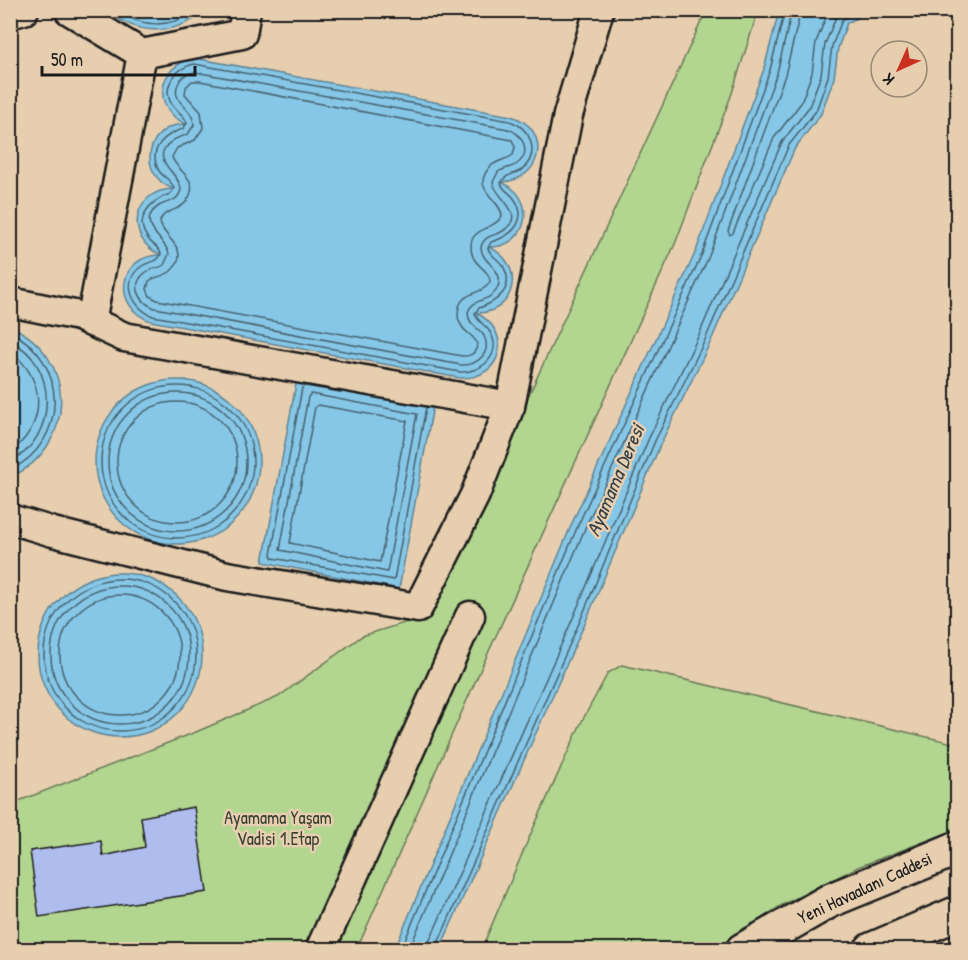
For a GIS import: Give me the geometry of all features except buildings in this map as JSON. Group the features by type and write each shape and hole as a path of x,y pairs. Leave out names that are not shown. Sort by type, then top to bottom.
{"main road":[{"name":"Yeni Havaalanı Caddesi","path":"743,950 831,900 957,848"},
{"path":"871,950 957,913"}],"lane":[{"path":"10,14 24,10"},
{"path":"69,10 142,54 242,34 246,10"},
{"path":"10,519 52,532 227,576 418,608 475,495 510,406 568,115 599,10"},
{"path":"91,322 142,54"},
{"path":"10,302 79,316 124,337 510,406"},
{"path":"320,950 470,616"}],"green space":[{"name":"Ayamama Yaşam Vadisi 1.Etap","path":"706,11 758,11 732,93 675,244 479,673 357,949 11,950 11,804 196,732 278,697 362,636 427,616"},
{"path":"622,665 957,744 957,829 858,867 782,905 715,949 481,950 582,721 608,673"}],"water":[{"path":"108,11 205,11 181,25 156,30 131,25"},
{"name":"Ayamama Deresi","path":"779,11 858,11 857,18 847,23 838,48 834,78 821,114 795,148 710,343 661,443 585,623 440,949 395,949 573,521 696,251 764,69"},
{"path":"194,58 511,116 524,122 533,131 538,153 534,164 526,173 515,179 501,182 513,189 521,199 524,220 520,231 513,239 503,245 489,247 501,254 508,264 512,275 512,286 508,297 501,305 490,311 476,313 488,321 496,331 499,342 494,363 486,371 475,377 460,378 151,321 138,314 130,305 125,294 128,272 136,263 147,257 161,255 149,248 142,238 138,227 138,216 141,206 149,197 159,191 173,189 161,182 154,173 150,162 151,151 162,132 172,126 186,124 167,108 163,99 163,88 172,70"},
{"path":"10,326 32,340 48,358 58,379 61,401 58,424 48,445 33,463 11,477"},
{"path":"297,378 434,401 399,589 263,562"},
{"path":"177,380 193,381 209,386 223,393 235,404 246,416 253,430 258,446 258,478 253,494 246,508 235,520 223,531 209,538 193,543 177,544 161,543 145,538 131,531 119,520 108,508 101,494 96,478 95,462 96,446 101,430 108,416 119,404 131,393 145,386 161,381"},
{"path":"120,573 136,574 152,579 166,586 178,597 189,609 196,623 201,639 201,671 196,687 189,701 178,713 166,724 152,731 136,736 120,737 104,736 88,731 74,724 62,713 51,701 44,687 39,671 38,655 39,639 44,623 51,609 62,597 74,586 88,579 104,574"}]}
